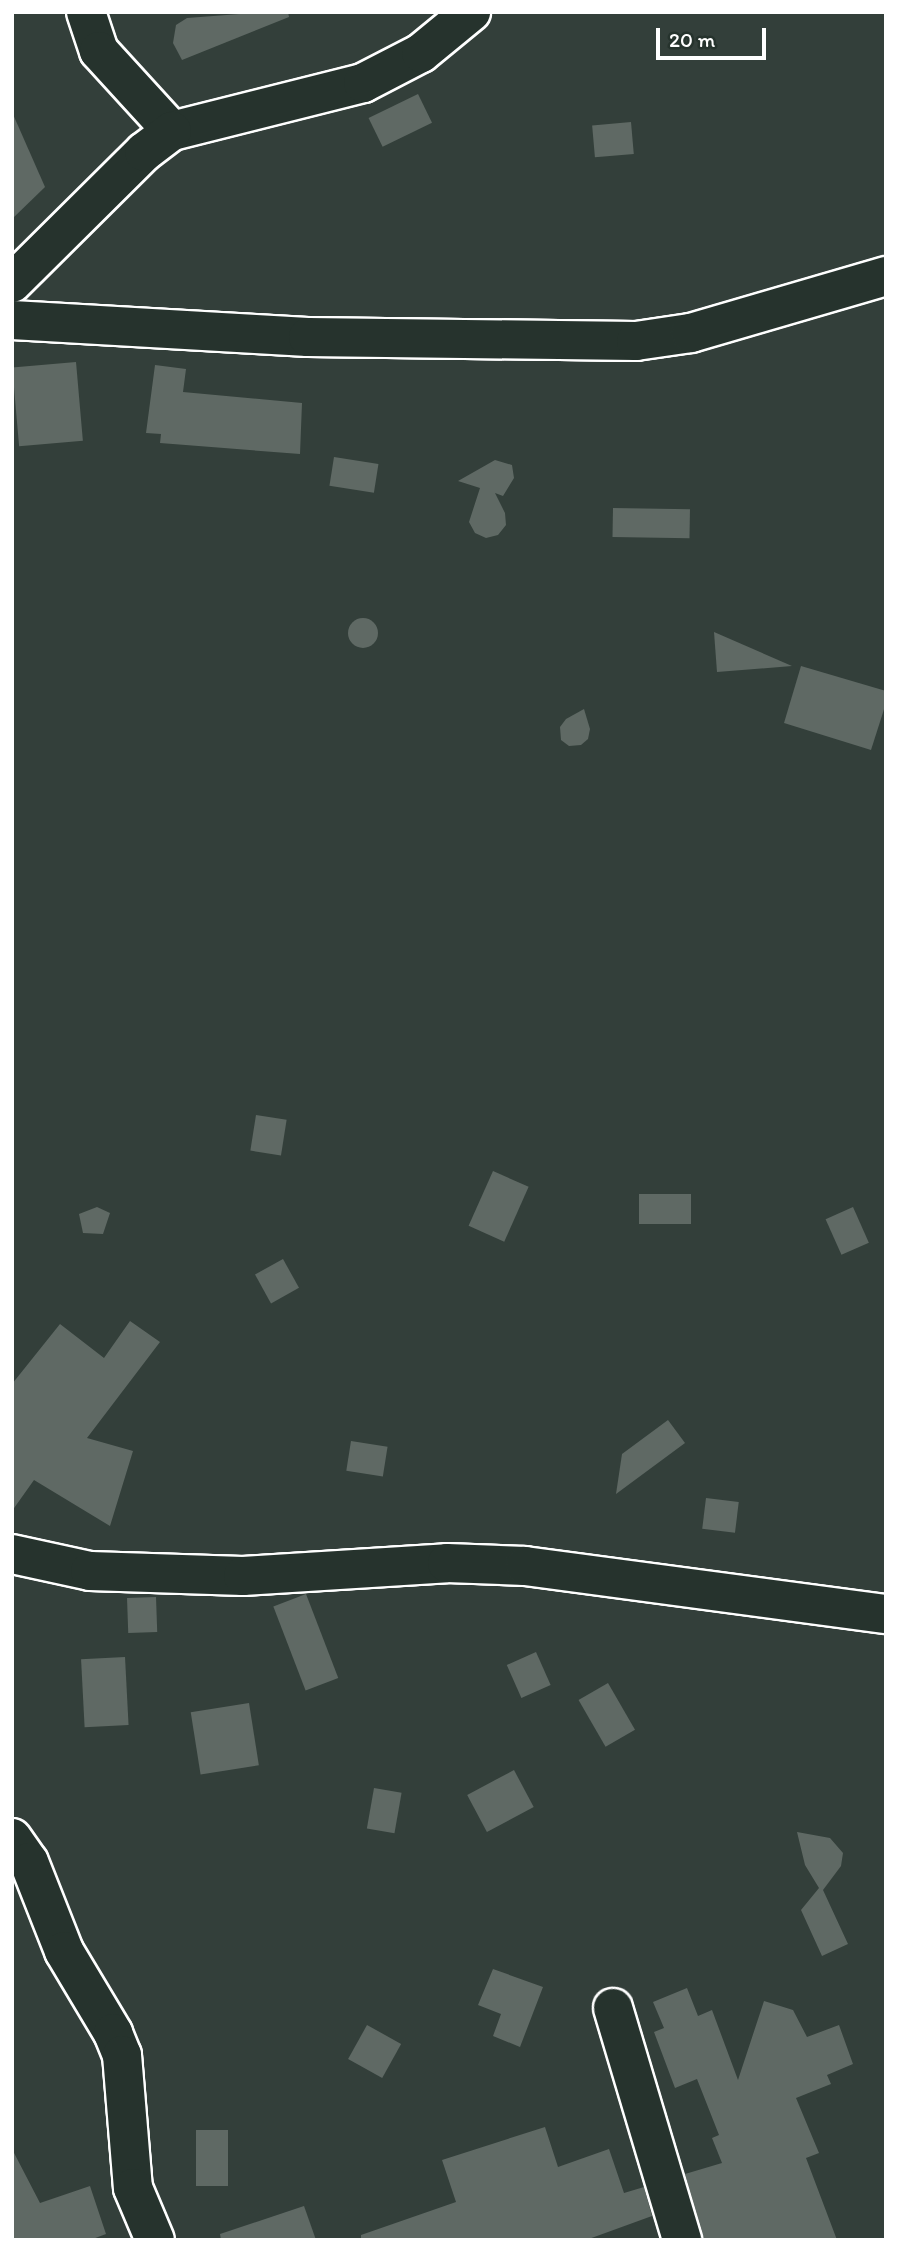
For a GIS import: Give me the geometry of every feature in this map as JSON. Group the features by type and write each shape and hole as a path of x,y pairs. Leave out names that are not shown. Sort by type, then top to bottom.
{"street":[{"path":"86,12 99,51 172,131"},
{"path":"12,284 144,152 172,131 363,83 421,53 471,12"},
{"path":"12,320 308,337 636,341 691,333 886,276"},
{"path":"12,1554 90,1571 243,1576 447,1563 525,1566 886,1614"},
{"path":"12,1838 29,1862 64,1951 113,2033 121,2055 132,2188 155,2240"},
{"path":"613,2008 682,2240"}],"building":[{"path":"288,12 289,17 182,60 173,43 176,25 187,18"},
{"path":"418,94 432,123 383,147 369,118"},
{"path":"12,112 45,187 12,219"},
{"path":"631,122 634,154 595,157 592,125"},
{"path":"76,362 83,441 19,446 12,368"},
{"path":"155,365 186,369 183,392 302,403 300,454 160,443 161,434 146,433"},
{"path":"334,457 378,464 374,493 329,486"},
{"path":"495,460 512,465 514,478 503,496 495,493 505,513 506,525 498,535 486,538 475,533 469,522 480,488 458,481"},
{"path":"613,508 690,509 689,538 612,537"},
{"path":"363,618 374,622 378,633 374,644 363,648 352,644 348,633 352,622"},
{"path":"714,632 792,666 717,672"},
{"path":"801,666 886,691 886,703 871,750 784,723"},
{"path":"584,709 590,729 588,739 581,745 569,746 561,740 560,727 566,719"},
{"path":"256,1115 287,1120 281,1155 250,1151"},
{"path":"493,1171 529,1187 504,1242 469,1226"},
{"path":"639,1194 691,1194 691,1224 639,1224"},
{"path":"97,1207 110,1213 103,1234 83,1233 79,1214"},
{"path":"853,1207 869,1243 841,1255 826,1219"},
{"path":"283,1259 299,1288 271,1303 255,1275"},
{"path":"130,1321 160,1342 87,1438 133,1451 110,1526 34,1480 12,1511 12,1384 60,1324 104,1358"},
{"path":"668,1420 685,1443 616,1494 622,1454"},
{"path":"351,1441 388,1447 383,1476 346,1471"},
{"path":"706,1498 739,1502 735,1533 702,1529"},
{"path":"306,1594 338,1678 306,1691 273,1607"},
{"path":"156,1597 157,1632 128,1633 127,1598"},
{"path":"536,1652 551,1685 521,1698 507,1665"},
{"path":"125,1657 129,1725 85,1727 81,1659"},
{"path":"608,1683 635,1730 606,1747 579,1700"},
{"path":"249,1703 259,1765 201,1774 191,1712"},
{"path":"514,1770 534,1807 487,1832 467,1795"},
{"path":"374,1788 402,1793 394,1833 367,1828"},
{"path":"797,1832 830,1838 843,1853 841,1866 823,1890 848,1944 822,1956 801,1910 819,1888 805,1865"},
{"path":"493,1969 543,1987 520,2047 493,2036 501,2014 478,2005"},
{"path":"687,1988 698,2016 712,2010 738,2080 764,2001 793,2010 807,2037 839,2025 853,2064 827,2075 831,2084 796,2098 819,2153 806,2158 837,2240 703,2240 685,2174 722,2163 712,2138 719,2135 697,2079 675,2088 654,2032 664,2028 653,2002"},
{"path":"367,2025 401,2044 382,2078 348,2059"},
{"path":"545,2127 558,2167 609,2149 624,2193 644,2187 652,2216 586,2240 361,2240 361,2235 456,2202 442,2160"},
{"path":"196,2130 228,2130 228,2186 196,2186"},
{"path":"12,2149 40,2203 90,2186 106,2234 90,2240 12,2240"},
{"path":"304,2206 316,2240 221,2240 220,2234"}]}
